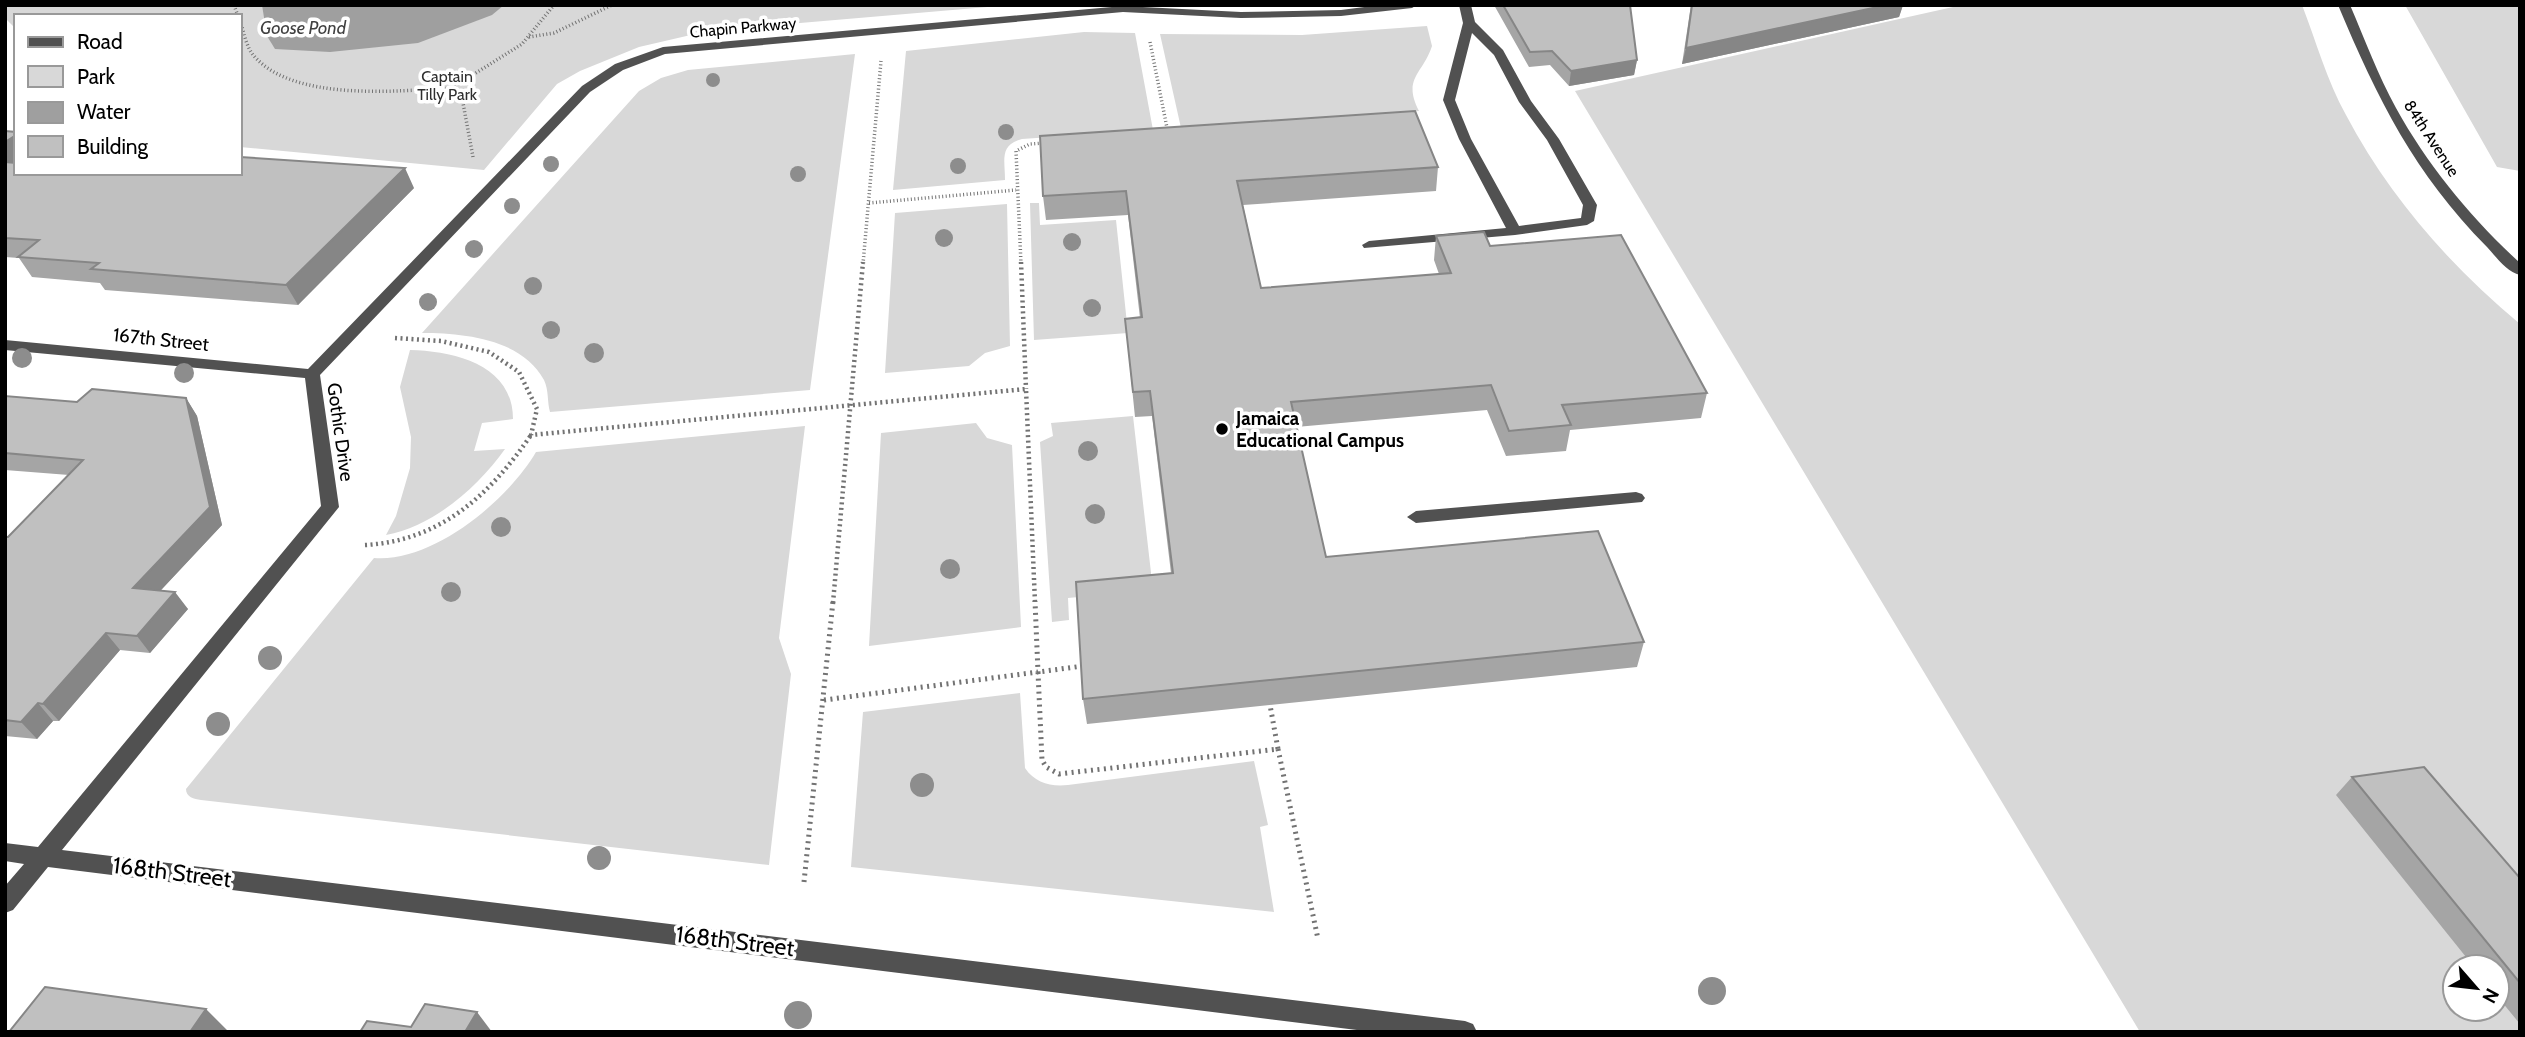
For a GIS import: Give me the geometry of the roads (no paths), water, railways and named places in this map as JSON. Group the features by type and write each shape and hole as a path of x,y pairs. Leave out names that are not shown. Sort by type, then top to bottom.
{"street":[{"name":"Chapin Parkway","path":"663,51 1123,7 1241,15 1341,12 1412,5"},
{"path":"1465,5 1469,23 1449,100 1465,139 1515,231"},
{"name":"84th Avenue","path":"2344,5 2396,120 2487,242 2520,271"},
{"path":"1369,245 1587,221 1590,205 1553,139 1525,102 1499,53 1469,23"},
{"name":"Gothic Drive","path":"5,903 330,507 312,374 586,89 619,67 663,51"},
{"name":"167th Street","path":"5,345 312,374"},
{"path":"1416,517 1636,498"},
{"name":"168th Street","path":"5,852 1465,1032"}],"water":[{"name":"Goose Pond","path":"262,5 504,5 492,15 418,43 330,52 275,49 267,36"}],"place":[{"name":"Jamaica Educational Campus","path":"1222,429"}],"park label":[{"name":"Captain Tilly Park","path":"447,85"}]}
